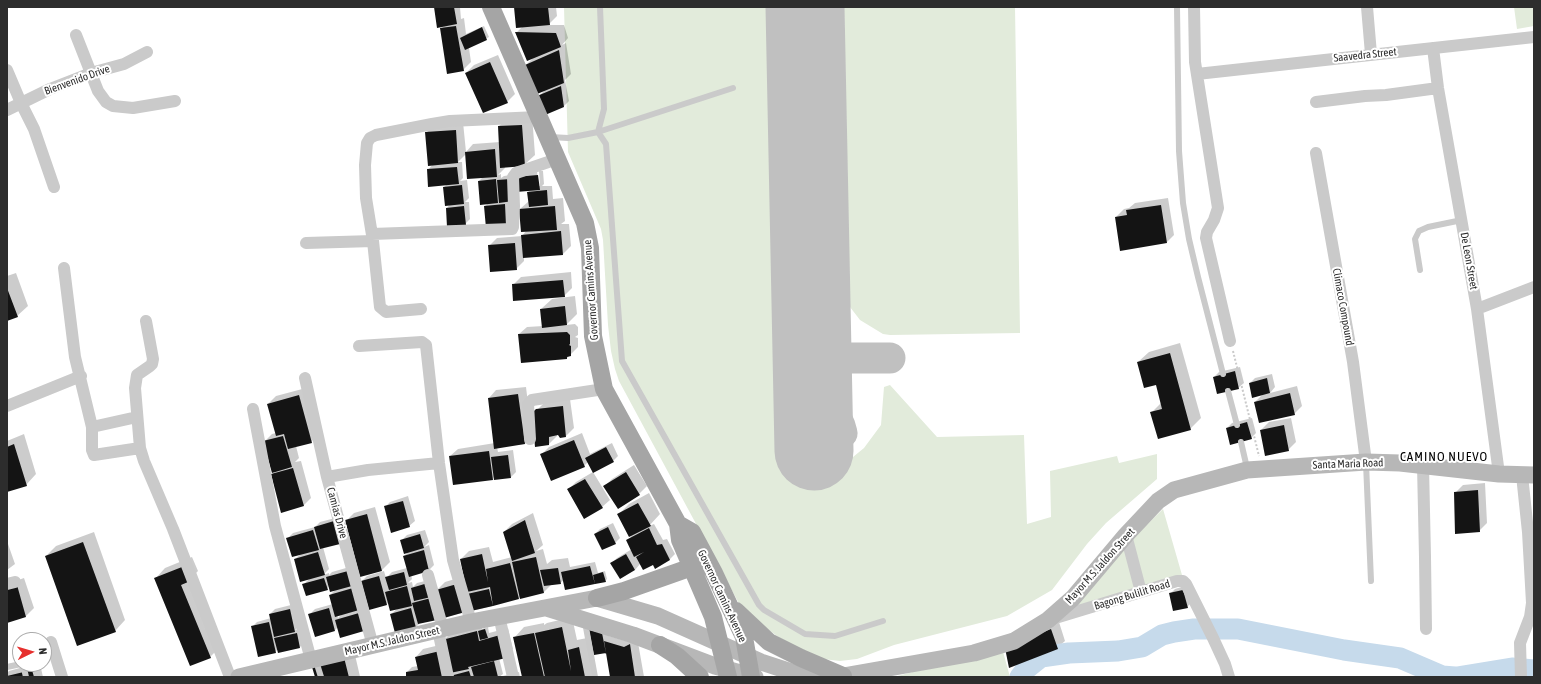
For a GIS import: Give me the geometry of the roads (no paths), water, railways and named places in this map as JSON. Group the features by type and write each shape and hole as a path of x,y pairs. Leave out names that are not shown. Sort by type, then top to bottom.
{"main road":[{"name":"Governor Camins Avenue","path":"491,7 585,223 590,248 593,336 604,390 678,524 680,540 713,617 727,673"},
{"name":"Santa Maria Road","path":"1212,480 1255,469 1366,462 1422,465 1499,474 1528,475"},
{"name":"Mayor M.S. Jaldon Street","path":"239,677 471,622 597,598 658,616 721,646 804,676 842,676 974,653 1014,641 1048,620 1073,598 1126,535 1158,501 1174,490 1212,480"},
{"name":"Governor Camins Avenue","path":"678,524 692,532 714,573 744,637 753,677"},
{"path":"597,598 624,591 692,567"},
{"path":"728,604 770,642 801,658 842,676"},
{"name":"Mayor M.S. Jaldon Street","path":"544,607 633,635 716,666 727,673 753,677"},
{"path":"660,645 677,656 700,677"}],"street":[{"path":"1194,7 1195,62 1218,208 1214,220 1207,232 1206,238 1230,341"},
{"path":"1367,7 1371,54"},
{"path":"76,35 98,90 106,102 114,106 133,108 175,101"},
{"name":"Saavedra Street","path":"1197,74 1534,37"},
{"name":"De Leon Street","path":"1433,48 1438,88 1477,309 1499,474"},
{"name":"Bienvenido Drive","path":"7,110 91,73 124,64 147,52"},
{"path":"7,70 34,129 54,187"},
{"path":"1316,102 1438,88"},
{"path":"421,310 386,312 380,307 373,238 366,198 365,165 367,143 370,138 376,135 450,121 538,117"},
{"name":"Climaco Compound","path":"1316,153 1352,362 1366,462"},
{"path":"306,243 512,229 514,206 513,177 516,173 557,159"},
{"path":"64,268 75,357 81,376 92,427 92,450 94,455 140,448"},
{"path":"1477,309 1534,287"},
{"path":"146,321 153,359 152,364 137,375 135,388 140,448 230,677"},
{"path":"359,346 422,342 426,345 439,463 453,560 471,622"},
{"path":"7,406 81,376"},
{"name":"Camias Drive","path":"305,378 327,477 373,646"},
{"path":"530,439 528,404 532,400 604,390"},
{"path":"253,409 275,526 313,660"},
{"path":"92,427 137,417"},
{"path":"327,477 368,470 439,463"},
{"path":"1422,465 1426,557 1426,629"},
{"path":"1520,677 1520,643 1530,617 1532,603 1528,532 1528,475"},
{"path":"1126,535 1141,592"},
{"path":"428,576 440,630 448,677"},
{"name":"Bagong Bulilit Road","path":"1048,620 1178,581 1183,581 1186,584 1216,644 1229,677"},
{"path":"499,616 513,677"},
{"path":"52,645 62,677"}],"lane":[{"path":"600,7 604,109 598,132 606,144 622,361 759,606 805,634 836,636 883,621"},
{"path":"1177,7 1179,151 1183,203 1189,239 1223,374"},
{"path":"548,137 568,138 598,132 733,88"},
{"path":"1420,270 1415,239 1420,231 1428,227 1462,220"},
{"path":"1228,391 1237,425"},
{"path":"1241,442 1255,469"},
{"path":"1366,462 1371,581"},
{"path":"584,620 595,677"},
{"path":"633,635 641,677"},
{"path":"348,652 352,677"},
{"path":"348,652 357,677"},
{"path":"313,660 321,677"}],"waterway":[{"path":"1020,677 1026,669 1041,657 1069,653 1118,651 1142,647 1162,635 1194,629 1238,629 1344,650 1400,658 1442,676 1455,677"},
{"path":"1457,677 1512,668 1534,670"}],"district":[{"name":"CAMINO NUEVO","path":"1444,457"}]}
